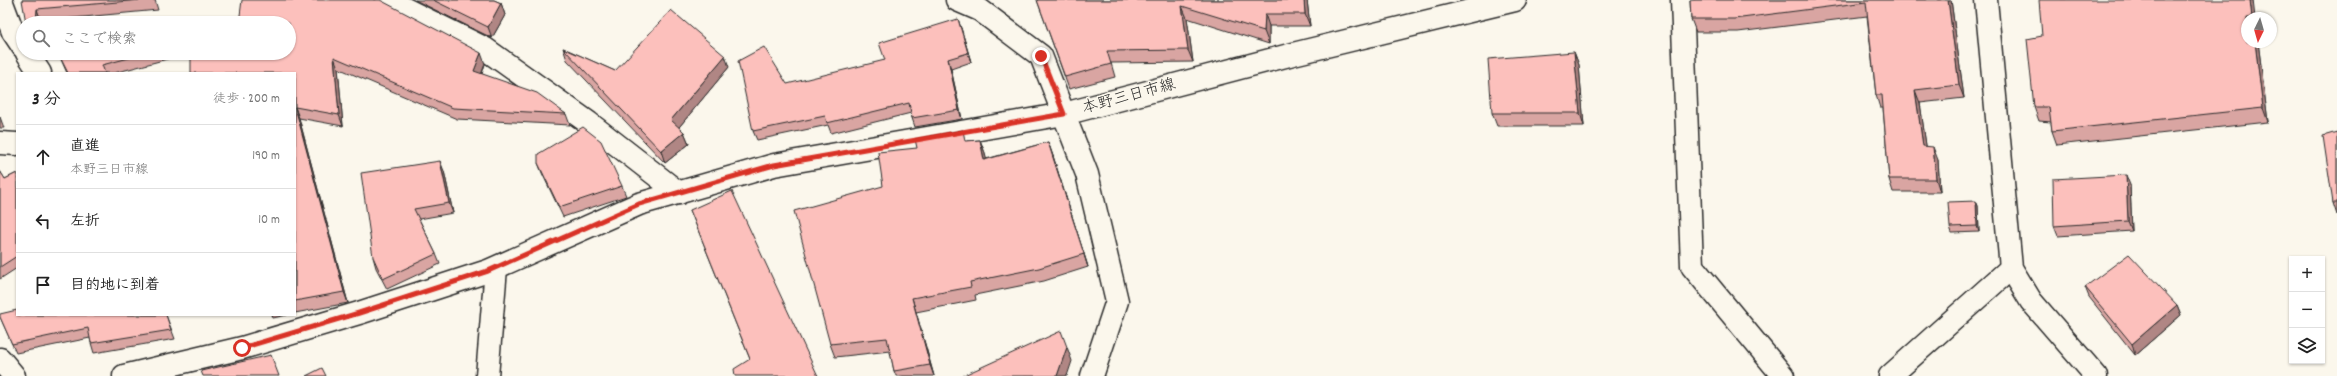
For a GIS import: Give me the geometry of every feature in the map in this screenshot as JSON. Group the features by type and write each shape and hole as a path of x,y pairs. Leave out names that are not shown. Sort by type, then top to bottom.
{"street":[{"path":"1,0 16,36"},
{"path":"387,0 484,48 589,123 679,193"},
{"path":"957,0 986,5 1041,56 1087,174 1117,301 1092,376"},
{"name":"本野三日市線","path":"124,376 249,346 367,311 496,268 639,204 774,165 1064,114 1293,54 1515,0"},
{"path":"1682,0 1692,266 1784,376"},
{"path":"1986,0 2011,268 2031,301 2096,376"},
{"path":"32,60 39,72"},
{"path":"0,144 16,144"},
{"path":"487,376 496,268"},
{"path":"1890,376 2011,268"},
{"path":"0,358 14,376"}],"building":[{"path":"22,0 141,0 37,9 36,16 25,16"},
{"path":"242,0 380,0 481,53 474,71 537,93 566,114 453,108 334,57 339,115 296,107 296,72 191,72 191,60 296,60 296,16 240,16"},
{"path":"433,0 494,0 501,3 488,27"},
{"path":"1037,0 1304,0 1305,14 1265,14 1264,31 1182,6 1188,50 1107,51 1111,64 1065,77"},
{"path":"1690,0 1948,0 1959,85 1915,90 1923,146 1933,147 1936,179 1889,179 1882,95 1876,95 1866,2 1734,19 1691,19"},
{"path":"2039,0 2250,0 2251,12 2241,12 2241,48 2256,48 2263,108 2052,131 2049,107 2034,107 2027,39 2042,36"},
{"path":"671,10 725,56 671,120 684,132 661,151 563,48 615,71"},
{"path":"958,19 968,53 948,59 959,110 912,118 909,103 827,123 825,116 753,131 738,61 764,47 787,84 885,60 879,43"},
{"path":"1574,52 1580,113 1492,113 1488,59"},
{"path":"62,60 121,60 102,65 105,72 68,72"},
{"path":"296,111 344,292 296,301"},
{"path":"583,127 601,141 622,186 559,207 538,163 538,154"},
{"path":"963,130 965,141 980,140 984,160 1048,142 1084,254 1039,268 970,282 971,287 912,298 930,365 894,371 887,338 830,344 794,211 883,186 878,152 917,148 915,139"},
{"path":"2337,132 2337,203 2333,203 2323,136"},
{"path":"440,161 449,203 414,209 436,254 383,279 373,257 361,173"},
{"path":"0,171 5,179 16,174 16,257 0,267"},
{"path":"2126,175 2128,221 2054,226 2053,179"},
{"path":"732,191 818,376 735,376 734,369 750,359 690,210"},
{"path":"1976,201 1977,226 1950,227 1948,202"},
{"path":"2129,254 2177,305 2132,344 2085,287"},
{"path":"16,310 16,316 166,316 171,330 91,343 88,328 12,344 0,314"},
{"path":"1061,331 1067,347 1057,376 962,376"},
{"path":"271,355 279,376 203,376 201,371"},
{"path":"322,368 326,376 306,376"}],"route":[{"path":"242,348 359,313 488,271 639,204 774,165 1064,114 1041,56"}]}
